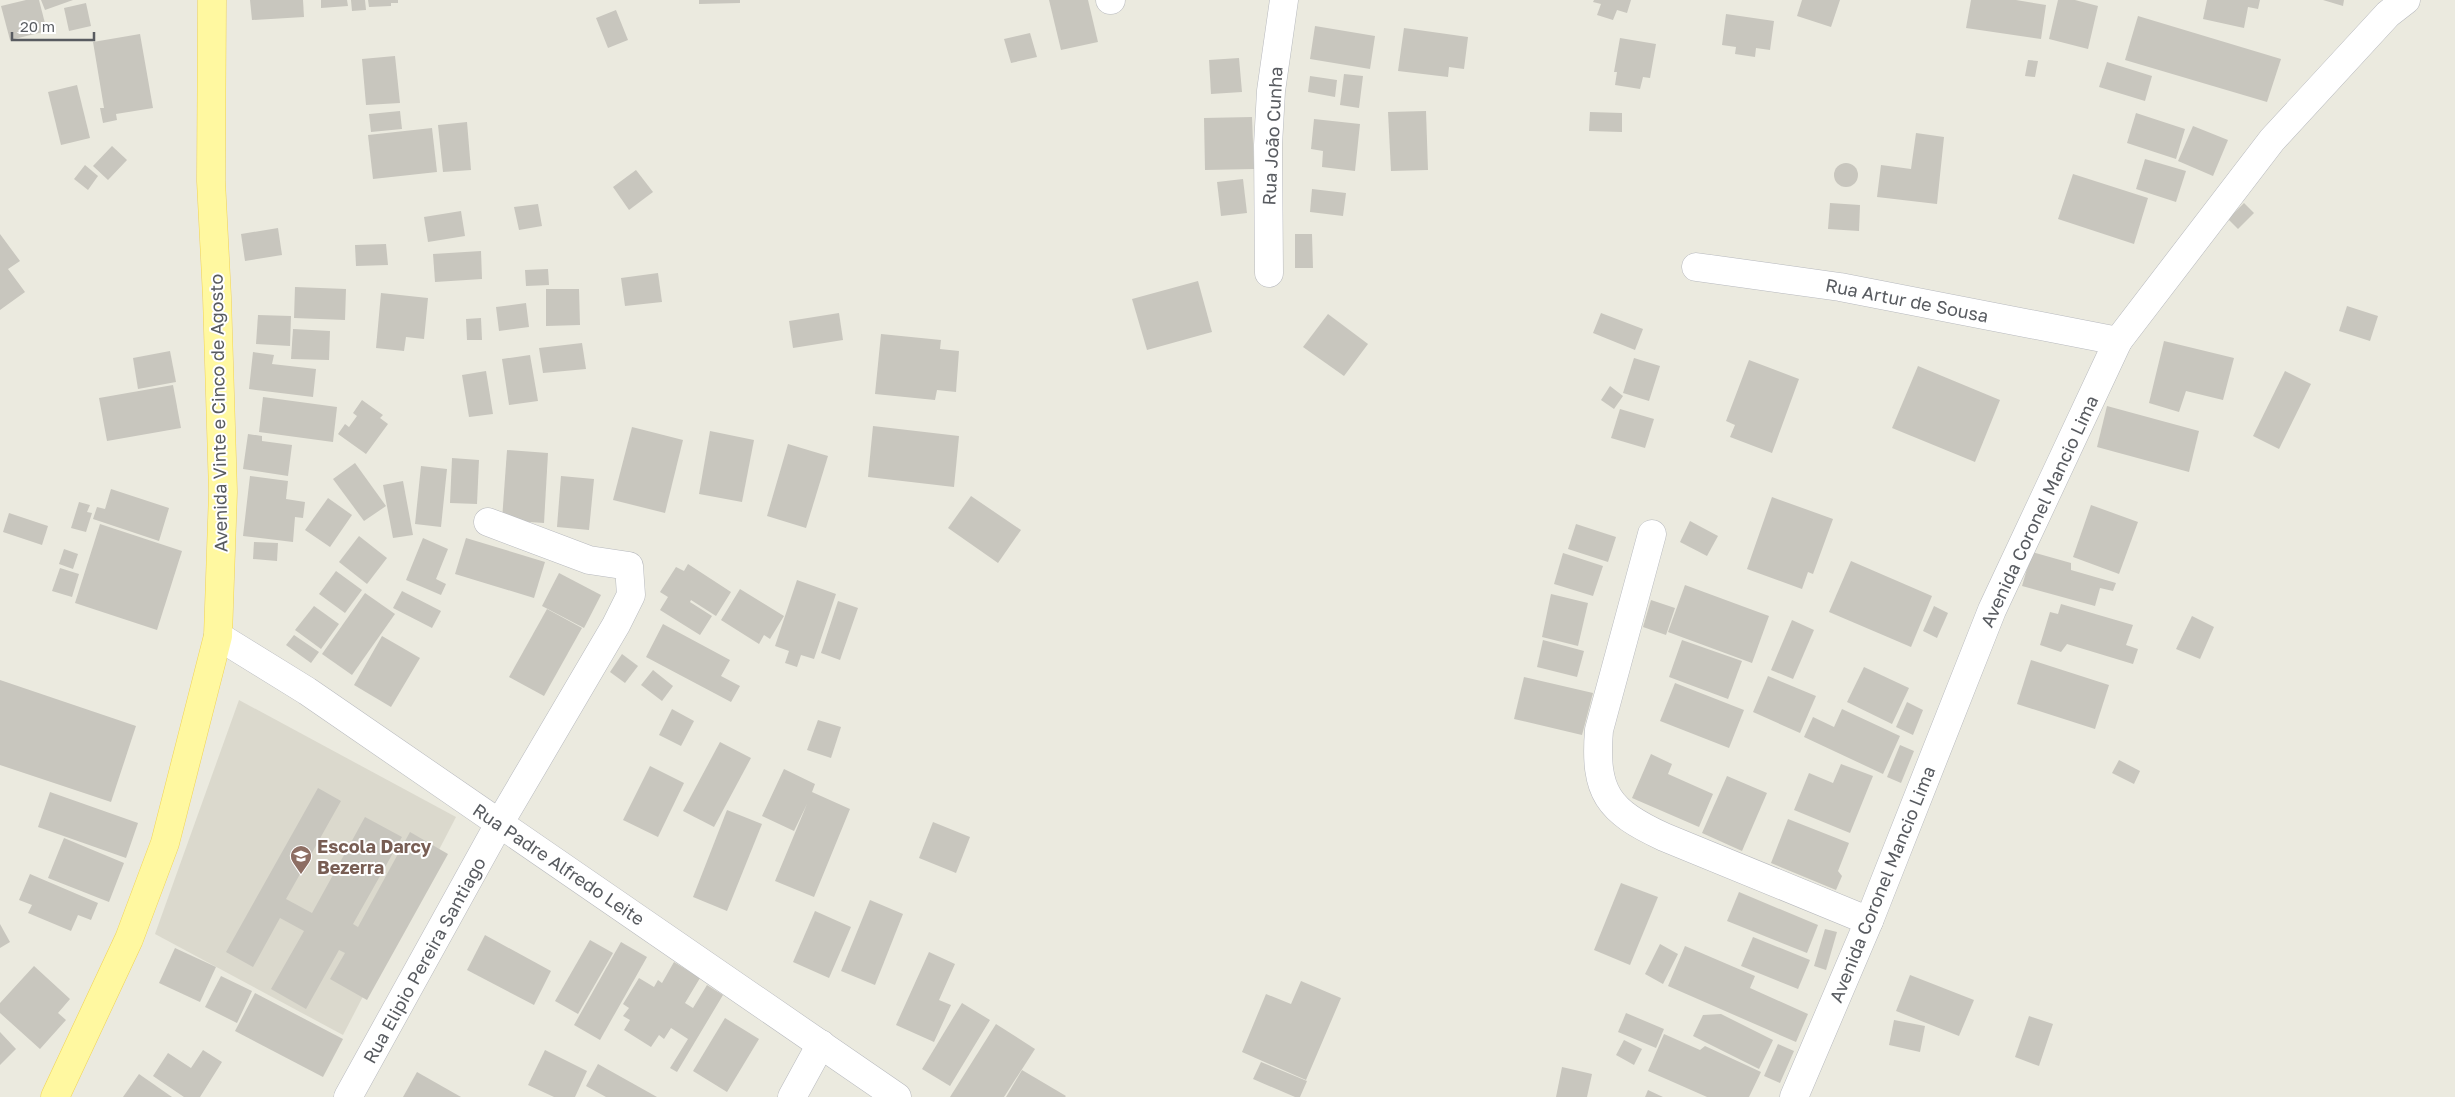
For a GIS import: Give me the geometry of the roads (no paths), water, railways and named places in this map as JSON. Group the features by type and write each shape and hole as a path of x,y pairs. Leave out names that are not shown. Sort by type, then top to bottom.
{"main road":[{"name":"Avenida Vinte e Cinco de Agosto","path":"55,1097 129,939 165,843 218,636 223,492 217,297 211,181 212,0"}],"street":[{"name":"Rua João Cunha","path":"1269,273 1268,181 1271,100 1284,0"},
{"name":"Avenida Coronel Mancio Lima","path":"1794,1097 1869,921 1992,610 2118,341 2272,140 2395,5"},
{"name":"Rua Artur de Sousa","path":"1696,267 1840,287 2118,341"},
{"name":"Rua Elipio Pereira Santiago","path":"348,1097 499,824 616,625 631,595 628,566 589,560 488,522"},
{"path":"1652,534 1599,730 1597,756 1605,790 1613,805 1634,823 1869,921"},
{"name":"Rua Padre Alfredo Leite","path":"218,636 307,691 897,1097"},
{"path":"792,1097 821,1044"}],"place":[{"name":"Escola Darcy Bezerra","path":"301,875"}]}
